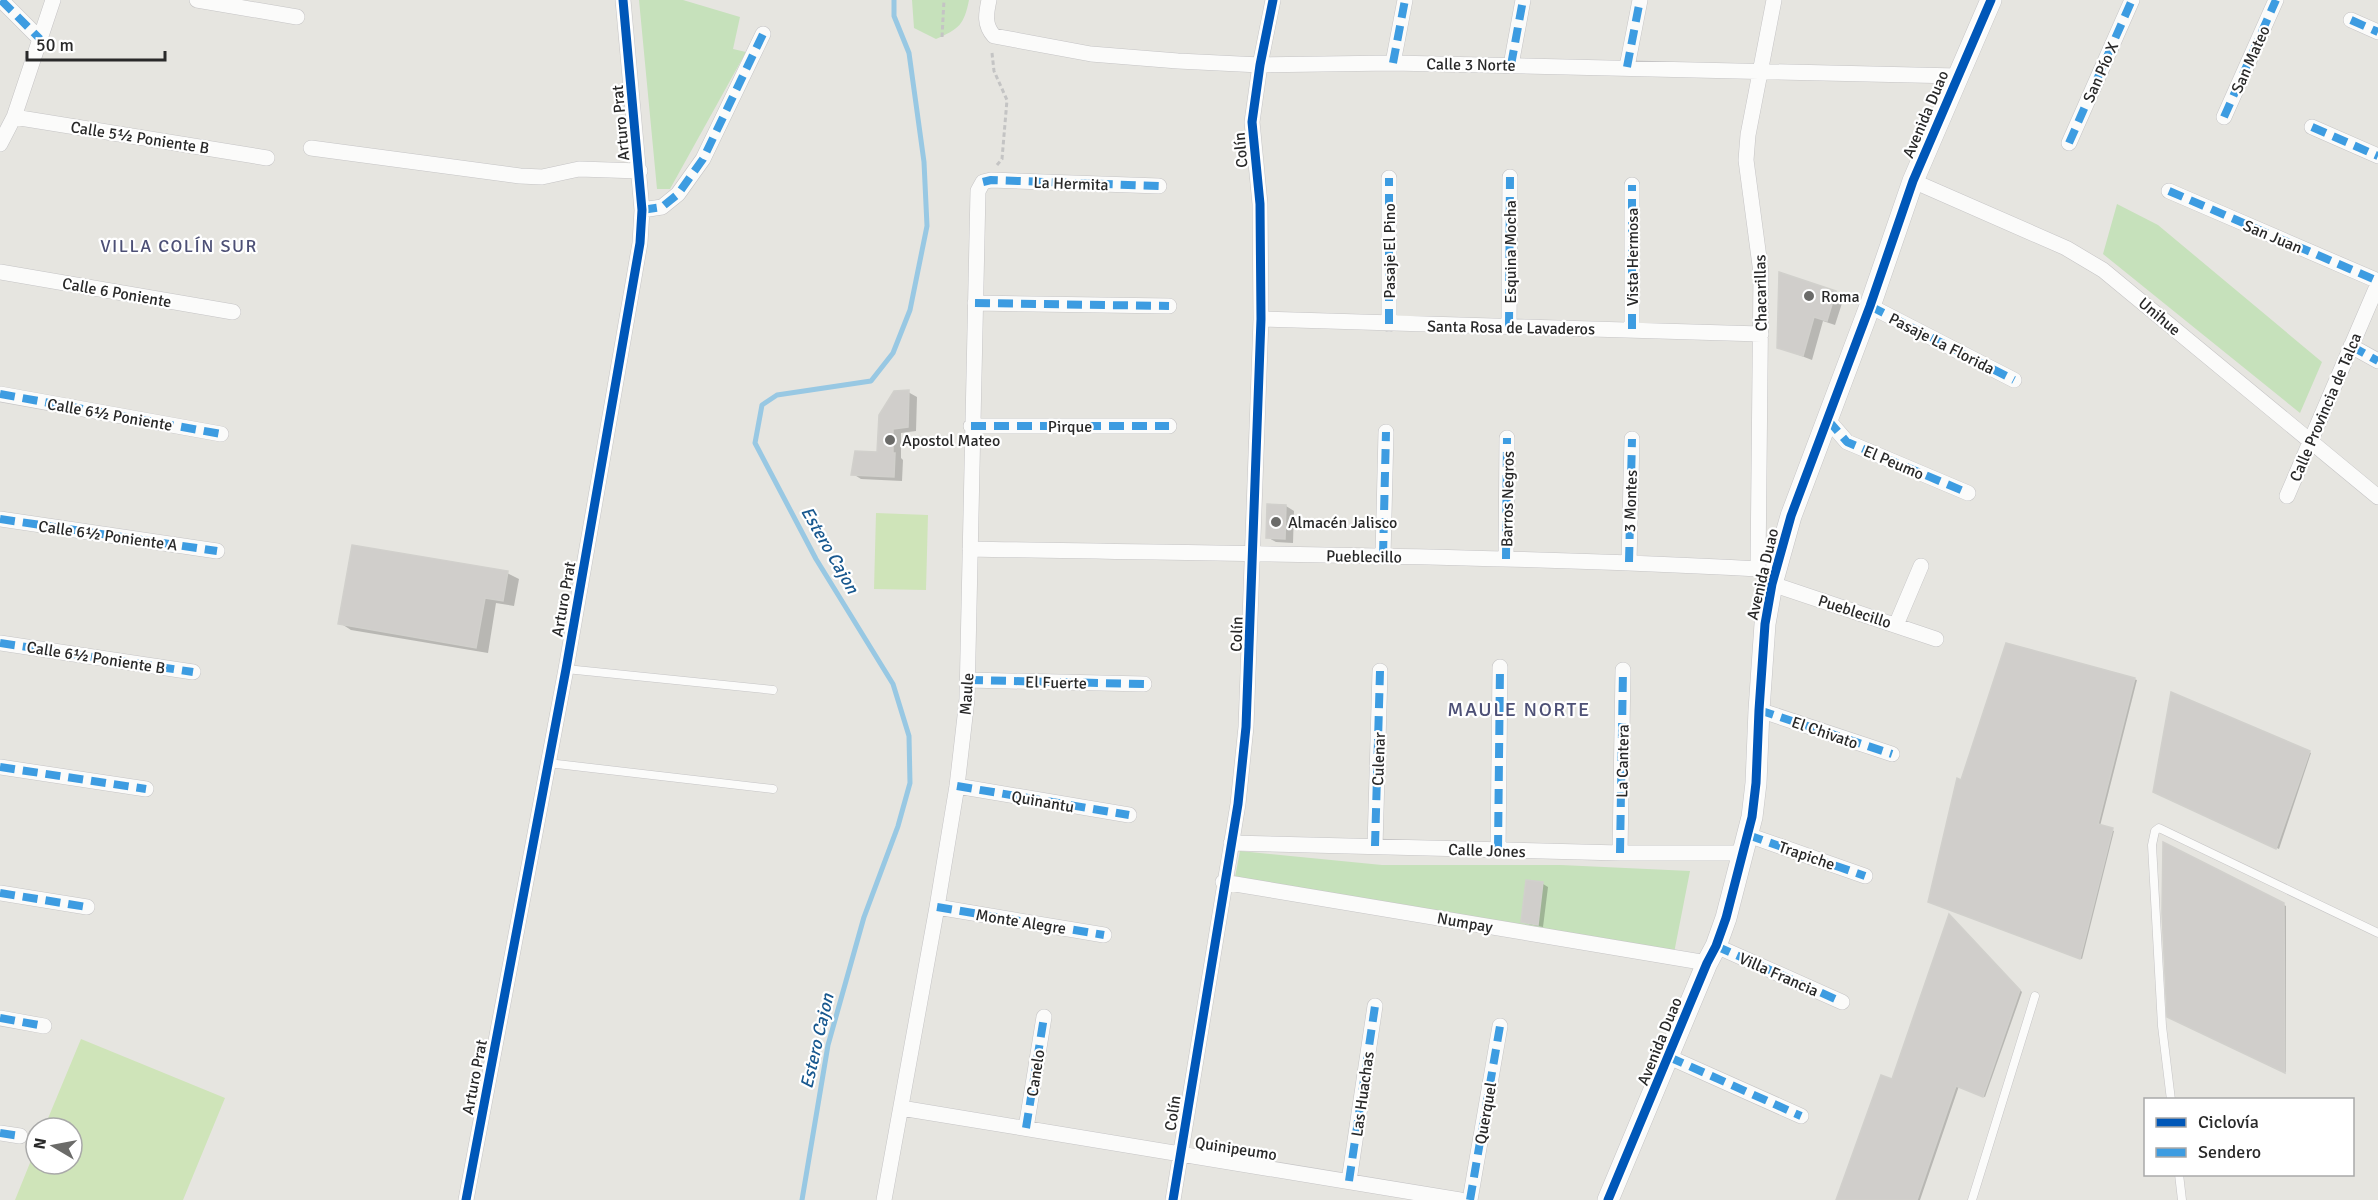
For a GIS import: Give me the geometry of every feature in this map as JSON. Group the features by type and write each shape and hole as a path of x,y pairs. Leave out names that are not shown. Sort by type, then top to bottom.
{"street":[{"path":"1,0 40,39"},
{"path":"0,144 14,117 53,0"},
{"path":"197,0 297,17"},
{"name":"Arturo Prat","path":"466,1200 566,669 640,243 642,210 640,171 623,0"},
{"path":"989,0 986,14 989,30"},
{"name":"Colín","path":"1173,1200 1231,843 1246,727 1261,319 1260,204 1252,130 1260,64 1273,0"},
{"path":"1393,63 1405,0"},
{"path":"1511,65 1523,0"},
{"path":"1627,67 1640,0"},
{"name":"Chacarillas","path":"1765,576 1760,254 1748,191 1746,160 1748,135 1774,0"},
{"name":"Avenida Duao","path":"1608,1200 1712,955 1746,844 1756,783 1765,624 1765,576 1828,420 1913,182 1991,0"},
{"name":"San Pío X","path":"2069,143 2132,0"},
{"name":"San Mateo","path":"2224,117 2276,0"},
{"path":"2351,20 2378,32"},
{"name":"Calle 3 Norte","path":"989,30 994,36 1004,39 1091,54 1178,61 1260,64 1393,63 1627,67 1957,76"},
{"path":"642,210 662,207 678,194 703,159 763,34"},
{"name":"Calle 5½ Poniente B","path":"14,117 267,158"},
{"path":"2312,127 2378,156"},
{"path":"311,148 520,176 542,177 579,169 640,171"},
{"name":"Esquina Mocha","path":"1509,327 1510,177"},
{"name":"Pasaje El Pino","path":"1389,178 1389,324"},
{"name":"La Hermita","path":"983,182 991,180 1159,186"},
{"name":"Maule","path":"884,1200 957,786 968,680 971,426 978,191 983,182"},
{"name":"Unihue","path":"1913,182 2066,248 2103,270 2378,497"},
{"name":"Vista Hermosa","path":"1632,185 1632,329"},
{"name":"San Juan","path":"2169,190 2378,282"},
{"name":"Calle 6 Poniente","path":"0,272 234,312"},
{"name":"Calle Provincia de Talca","path":"2287,496 2378,282"},
{"path":"975,303 1169,306"},
{"name":"Pasaje La Florida","path":"1870,306 2014,380"},
{"name":"Santa Rosa de Lavaderos","path":"1261,319 1761,334"},
{"path":"2351,346 2378,361"},
{"name":"Calle 6½ Poniente","path":"0,394 221,434"},
{"name":"El Peumo","path":"1828,420 1847,442 1968,493"},
{"name":"Pirque","path":"971,426 1170,426"},
{"path":"1383,556 1386,432"},
{"name":"Barros Negros","path":"1506,559 1508,438"},
{"name":"3 Montes","path":"1629,562 1632,439"},
{"name":"Calle 6½ Poniente A","path":"0,519 217,551"},
{"name":"Pueblecillo","path":"970,549 1629,562 1765,576 1936,639"},
{"path":"1896,625 1921,566"},
{"name":"Calle 6½ Poniente B","path":"0,643 193,672"},
{"path":"1498,850 1500,667"},
{"name":"La Cantera","path":"1620,853 1623,670"},
{"name":"Culenar","path":"1375,846 1380,671"},
{"name":"El Fuerte","path":"968,680 1144,684"},
{"name":"El Chivato","path":"1759,710 1892,754"},
{"path":"0,767 146,789"},
{"name":"Quinantu","path":"957,786 1129,815"},
{"name":"Calle Jones","path":"1231,843 1620,853 1746,844"},
{"name":"Trapiche","path":"1746,844 1865,876"},
{"name":"Numpay","path":"1223,882 1712,955"},
{"path":"0,893 87,907"},
{"name":"Monte Alegre","path":"937,908 1104,935"},
{"name":"Villa Francia","path":"1712,955 1842,1002"},
{"name":"Las Huachas","path":"1349,1182 1375,1006"},
{"name":"Canelo","path":"1026,1128 1044,1017"},
{"path":"0,1018 44,1026"},
{"name":"Querquel","path":"1470,1200 1500,1026"},
{"path":"1669,1058 1801,1116"},
{"name":"Quinipeumo","path":"900,1108 1460,1200"},
{"path":"0,1133 20,1136"}],"lane":[{"path":"566,669 773,690"},
{"path":"548,763 773,789"},
{"path":"2171,1098 2162,1026 2152,845 2155,831 2159,828 2378,933"},
{"path":"1972,1200 2035,996"},
{"path":"2180,1176 2182,1200"}],"path":[{"path":"942,37 944,0"},
{"path":"983,182 1002,159 1007,100 994,71 989,30"}],"green space":[{"path":"639,0 683,0 740,17 733,49 746,52 670,189 657,189"},
{"path":"912,0 969,0 965,15 959,25 936,39 914,28"},
{"path":"2117,204 2158,225 2322,362 2300,413 2103,254"},
{"path":"876,513 928,515 926,590 874,589"},
{"path":"1240,851 1382,865 1561,865 1690,871 1674,953 1235,877"},
{"path":"81,1039 225,1098 183,1200 15,1200 25,1176 84,1176 84,1116 49,1116"}],"building":[{"path":"1779,272 1836,291 1827,321 1814,317 1803,356 1777,348"},
{"name":"Apostol Mateo","path":"909,390 908,427 893,429 894,477 851,475 855,451 877,452 879,415 894,391"},
{"name":"Almacén Jalisco","path":"1267,504 1286,505 1285,539 1266,538"},
{"path":"352,545 508,571 503,601 485,598 476,648 338,624"},
{"path":"2006,643 2135,678 2098,824 2113,828 2080,959 1928,902 1957,778 1961,780"},
{"path":"2171,692 2310,751 2276,849 2153,792"},
{"path":"2163,842 2284,903 2285,1073 2167,1017 2162,913"},
{"path":"1526,880 1543,882 1538,925 1521,922"},
{"path":"1949,914 2020,990 1983,1097 1956,1086 1917,1200 1836,1200 1881,1075 1892,1079"}],"waterway":[{"name":"Estero Cajon","path":"802,1200 828,1045 864,917 898,826 910,783 909,736 893,684 816,559 755,443 762,405 777,395 871,381 893,353 910,310 927,226 924,162 909,53 894,16 894,0"}],"marked path":[{"path":"1,0 40,39"},
{"path":"1393,63 1405,0"},
{"path":"1511,65 1523,0"},
{"path":"1627,67 1640,0"},
{"path":"2069,143 2132,0"},
{"path":"2224,117 2276,0"},
{"path":"2351,20 2378,32"},
{"path":"642,210 662,207 678,194 703,159 763,34"},
{"path":"2312,127 2378,156"},
{"path":"1509,327 1510,177"},
{"path":"1389,178 1389,324"},
{"path":"983,182 991,180 1159,186"},
{"path":"1632,185 1632,329"},
{"path":"2169,191 2378,281"},
{"path":"975,303 1169,306"},
{"path":"1870,306 2014,380"},
{"path":"2351,346 2378,361"},
{"path":"0,394 221,434"},
{"path":"1828,420 1847,442 1968,493"},
{"path":"971,426 1169,426"},
{"path":"1383,556 1386,432"},
{"path":"1506,559 1507,438"},
{"path":"1629,562 1632,439"},
{"path":"0,519 217,551"},
{"path":"0,643 193,672"},
{"path":"1498,850 1500,667"},
{"path":"1620,853 1623,670"},
{"path":"1375,846 1380,671"},
{"path":"968,680 1144,684"},
{"path":"1759,710 1892,754"},
{"path":"0,767 146,789"},
{"path":"957,786 1129,815"},
{"path":"1748,835 1865,876"},
{"path":"0,893 87,907"},
{"path":"937,907 1104,935"},
{"path":"1716,946 1842,1002"},
{"path":"1349,1181 1375,1006"},
{"path":"1026,1128 1044,1017"},
{"path":"0,1018 44,1026"},
{"path":"1470,1200 1500,1026"},
{"path":"1669,1057 1801,1116"},
{"path":"0,1133 20,1136"}],"cycle path":[{"path":"466,1200 566,669 640,243 642,210 623,0"},
{"path":"1173,1200 1238,804 1246,727 1261,319 1260,204 1252,122 1273,0"},
{"path":"1608,1200 1726,918 1752,817 1765,624 1772,584 1791,516 1870,306 1913,181 1991,0"}],"place":[{"name":"Roma","path":"1809,296"},
{"name":"Apostol Mateo","path":"890,440"},
{"name":"Almacén Jalisco","path":"1276,522"}],"district":[{"name":"VILLA COLÍN SUR","path":"179,246"},
{"name":"MAULE NORTE","path":"1519,709"}]}
